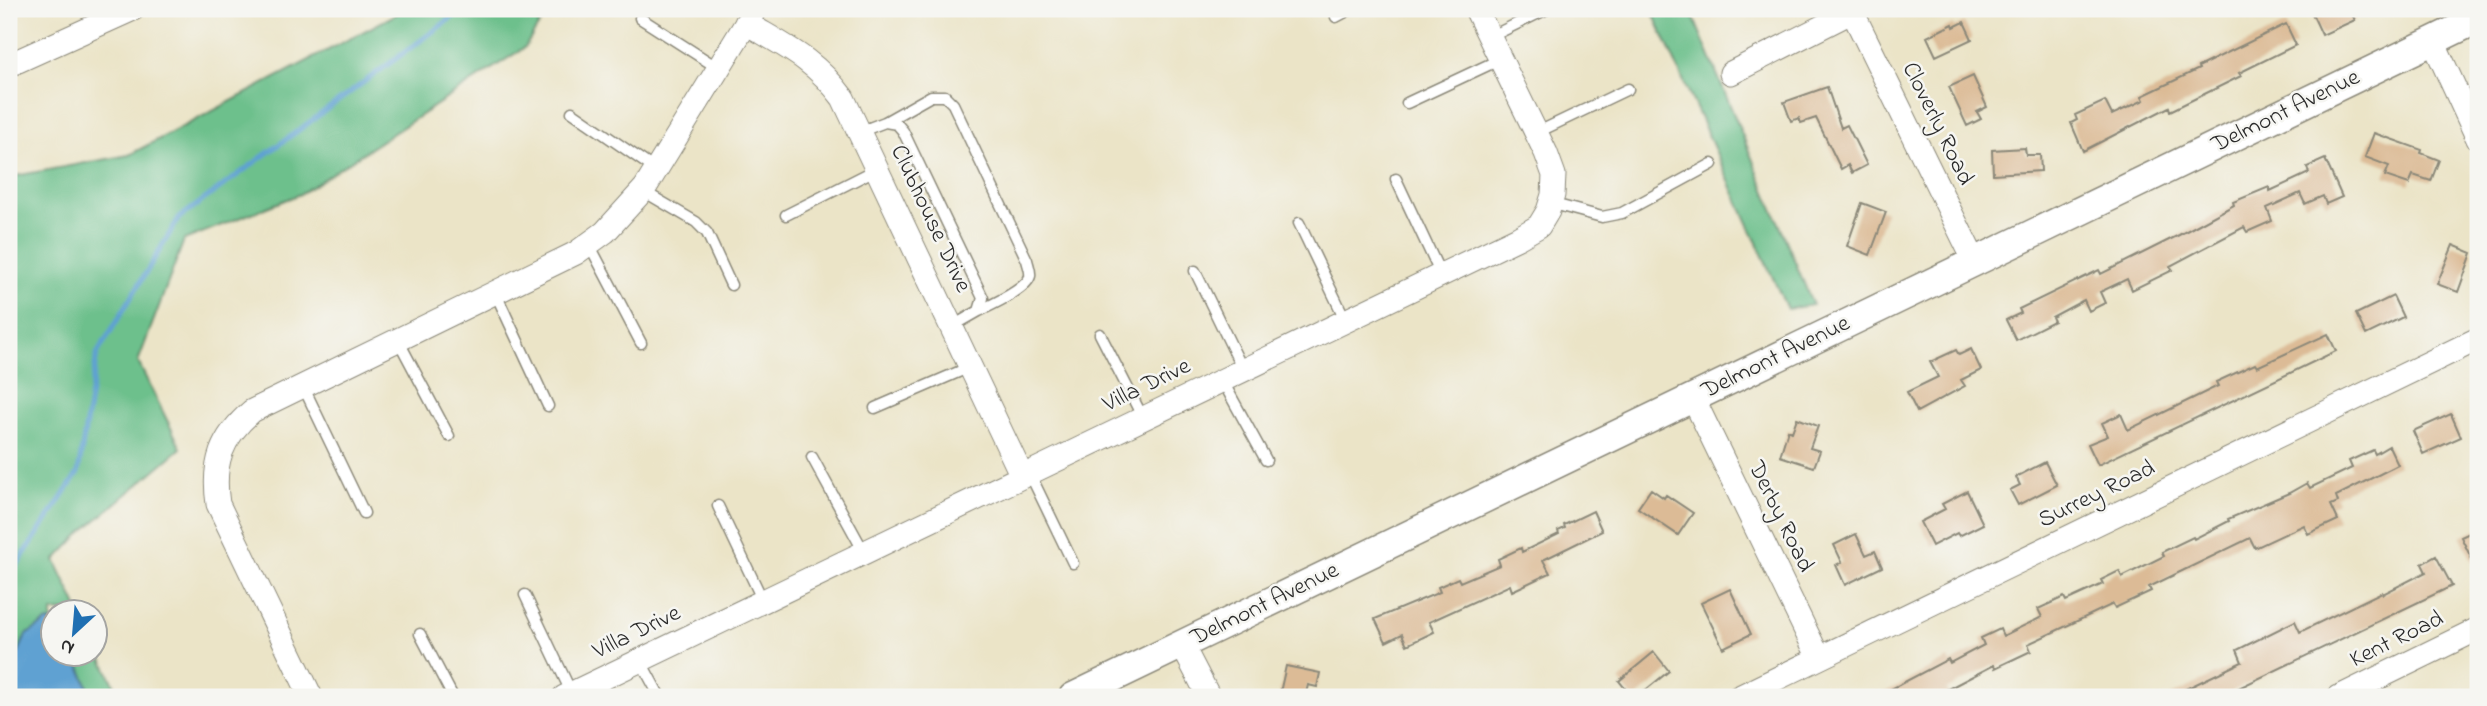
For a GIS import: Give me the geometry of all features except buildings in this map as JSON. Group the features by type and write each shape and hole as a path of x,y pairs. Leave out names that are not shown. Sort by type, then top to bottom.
{"street":[{"path":"9,65 133,9"},
{"path":"1476,9 1554,175 1550,203"},
{"path":"1731,73 1854,9"},
{"name":"Cloverly Road","path":"1854,9 1975,262"},
{"path":"311,697 218,503 215,477 229,433 252,411 576,253 589,244 619,219 643,191 750,16"},
{"name":"Clubhouse Drive","path":"750,16 821,71 843,98 970,368 1025,474"},
{"name":"Delmont Avenue","path":"1073,697 2478,19"},
{"path":"2433,41 2478,139"},
{"name":"Villa Drive","path":"568,696 601,689 640,660 1539,226 1550,203"},
{"name":"Surrey Road","path":"1739,697 2478,339"},
{"name":"Derby Road","path":"1693,398 1819,658"},
{"name":"Kent Road","path":"2339,697 2478,629"},
{"path":"1182,645 1209,697"}],"lane":[{"path":"1336,17 1351,9"},
{"path":"1490,37 1547,9"},
{"path":"640,18 718,68"},
{"path":"1407,103 1501,60"},
{"path":"1536,133 1628,89"},
{"path":"859,132 885,122 931,96 945,96 953,104 1027,260 1031,273 1028,281 951,327"},
{"path":"572,112 656,170"},
{"path":"885,122 897,124 903,131 983,298 979,311"},
{"path":"1550,203 1602,217 1622,213 1712,164"},
{"path":"786,215 877,169"},
{"path":"1396,179 1441,275"},
{"path":"643,191 695,222 707,233 731,285"},
{"path":"1299,223 1346,321"},
{"path":"589,244 641,343"},
{"path":"1195,271 1266,460"},
{"path":"495,292 548,406"},
{"path":"1100,334 1143,418"},
{"path":"398,340 449,436"},
{"path":"875,408 970,368"},
{"path":"303,386 364,513"},
{"path":"811,457 863,552"},
{"path":"1025,474 1073,563"},
{"path":"718,506 762,601"},
{"path":"525,595 568,696"},
{"path":"420,634 453,697"},
{"path":"640,660 660,697"}],"green space":[{"path":"406,9 549,9 525,47 300,194 184,240 138,362 181,448 82,532 55,560 73,598 38,598 38,668 106,668 120,697 9,697 9,177 129,155"},
{"path":"1651,9 1690,9 1813,305 1787,309"}],"water":[{"path":"38,627 38,668 81,668 92,697 9,697 9,674 26,635"}],"waterway":[{"path":"9,577 78,473 97,354 179,218 454,16 459,9"}]}
